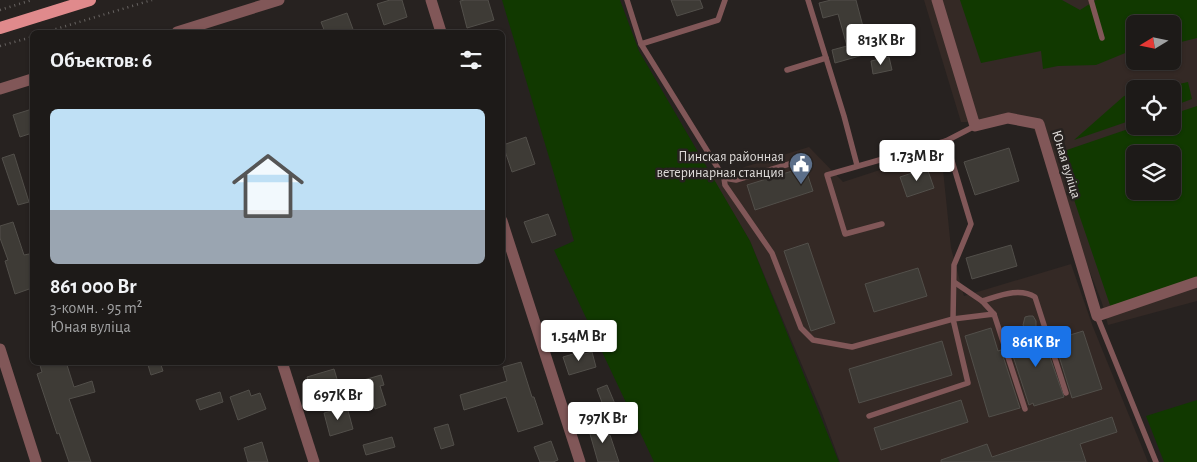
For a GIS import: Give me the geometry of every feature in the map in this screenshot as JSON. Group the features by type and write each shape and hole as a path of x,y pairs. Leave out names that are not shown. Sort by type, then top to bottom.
{"main road":[{"path":"0,28 90,0"}],"street":[{"path":"183,30 251,4 279,0"},
{"path":"431,0 440,30"},
{"path":"937,0 975,126"},
{"path":"0,89 30,80"},
{"name":"Юная вуліца","path":"975,126 1008,118 1038,124 1097,316"},
{"path":"505,230 580,462"},
{"path":"1097,316 1197,282"},
{"path":"0,349 36,462"},
{"path":"283,365 314,462"}],"lane":[{"path":"628,0 641,44 724,178 725,185 772,253 800,328 813,340 852,347 952,319 994,314"},
{"path":"641,44 718,20 725,0"},
{"path":"808,0 857,165"},
{"path":"1091,0 1102,38"},
{"path":"787,70 826,58"},
{"path":"882,224 844,234 827,175 946,141 975,126"},
{"path":"869,416 968,383 952,319 954,265 971,224 946,141"},
{"path":"724,178 736,180 806,159"},
{"path":"954,282 982,301 994,314 1025,409"},
{"path":"982,301 1010,293 1027,292 1035,297 1066,393"},
{"path":"1097,316 1156,462"}],"path":[{"path":"0,10 32,0"},
{"path":"53,30 152,0"},
{"path":"0,46 30,37"}],"shaded area":[{"path":"924,0 1197,0 1197,301 1108,325 1102,303 1031,122 961,122"},
{"path":"809,147 843,182 941,150 951,248 964,296 1071,264 1093,327 1148,462 840,462 822,413 750,241 712,177"}],"green space":[{"path":"502,0 620,0 639,51 750,241 839,462 654,462 554,250 574,241"},
{"path":"960,0 1062,0 1080,10 1096,0 1197,0 1197,38 1181,42 1181,15 1126,15 1126,53 1096,65 1058,66 1043,69 1041,51 981,63"},
{"path":"1188,82 1192,99 1181,103 1181,84"},
{"path":"1126,96 1126,122 1074,140"},
{"path":"1197,106 1197,278 1111,308 1058,153 1126,130 1126,135 1181,135 1181,111"},
{"path":"1197,400 1197,462 1164,462 1146,416"}],"building":[{"path":"390,0 402,0 407,17 384,25 377,4"},
{"path":"488,0 494,20 467,28 460,1"},
{"path":"671,0 700,0 703,8 677,16"},
{"path":"831,0 856,0 870,53 835,63 832,50 847,46 838,14 823,18 819,3"},
{"path":"347,13 353,30 324,30 321,22"},
{"path":"889,57 892,70 873,74 871,61"},
{"path":"30,110 30,134 20,137 13,115"},
{"path":"526,137 535,164 512,172 505,151 505,144"},
{"path":"1009,148 1019,181 975,195 964,162"},
{"path":"14,154 29,202 18,205 2,158"},
{"path":"805,167 813,191 755,210 747,185"},
{"path":"927,168 934,188 907,197 900,177"},
{"path":"548,214 556,235 532,243 524,222"},
{"path":"13,222 24,255 29,254 30,258 30,289 15,294 5,261 8,260 0,238 0,226"},
{"path":"808,243 835,323 811,331 784,251"},
{"path":"1011,245 1017,266 972,279 966,258"},
{"path":"918,268 927,296 874,312 865,284"},
{"path":"1033,316 1036,321 1036,339 1041,337 1043,344 1045,343 1064,397 1034,406 1033,403 1029,405 1010,347 1033,340 1023,325 1025,317"},
{"path":"991,328 998,351 1001,350 1020,408 989,417 965,336"},
{"path":"1083,331 1102,389 1072,398 1054,340"},
{"path":"942,341 952,375 859,403 849,369"},
{"path":"583,351 584,354 592,352 596,367 569,375 563,357"},
{"path":"521,362 543,424 518,432 506,397 464,410 460,395 507,381 503,367"},
{"path":"40,365 67,365 74,387 92,381 95,392 69,399 91,462 69,462 59,433 57,434 37,374 42,372"},
{"path":"148,365 161,365 163,371 151,375"},
{"path":"334,369 340,389 313,397 307,377"},
{"path":"381,375 384,385 380,386 386,405 375,409 373,402 359,406 353,383"},
{"path":"607,385 618,411 594,420 590,409 603,405 597,389"},
{"path":"249,390 251,396 260,393 266,409 238,420 230,397"},
{"path":"220,392 223,402 200,410 196,400"},
{"path":"961,400 968,422 881,450 874,428"},
{"path":"347,407 353,429 330,436 324,413"},
{"path":"1112,417 1117,432 1080,444 1086,462 941,462 941,460 987,444 992,457"},
{"path":"604,421 619,462 598,462 588,427"},
{"path":"448,424 454,445 441,449 434,428"},
{"path":"392,437 395,447 366,455 363,445"},
{"path":"551,441 558,460 540,462 534,447"},
{"path":"262,442 268,462 248,462 244,448"}],"place":[{"name":"Пинская районная ветеринарная станция","path":"801,185"}]}
